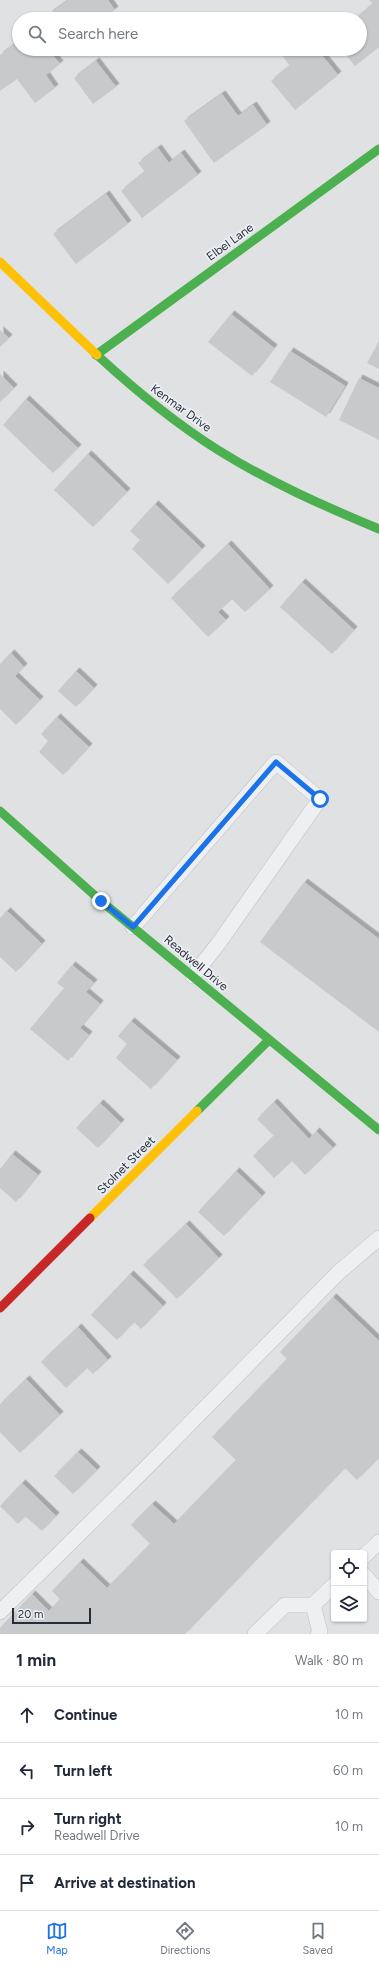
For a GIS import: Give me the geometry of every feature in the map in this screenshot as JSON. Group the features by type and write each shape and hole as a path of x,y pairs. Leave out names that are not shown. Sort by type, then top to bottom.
{"street":[{"name":"Elbel Lane","path":"96,355 379,149"},
{"name":"Kenmar Drive","path":"0,262 96,355 146,399 198,437 289,490 379,529"},
{"name":"Readwell Drive","path":"0,812 133,927 379,1130"},
{"name":"Stolnet Street","path":"0,1308 269,1040"}],"lane":[{"path":"133,927 276,762 320,799 218,944 193,976"},
{"path":"0,1612 147,1467 339,1272 379,1238"},
{"path":"367,1553 379,1542"},
{"path":"367,1579 379,1592"},
{"path":"255,1634 285,1605 313,1605 333,1586"},
{"path":"313,1605 320,1632 318,1634"}],"building":[{"path":"69,0 108,0 115,10 112,12 52,12"},
{"path":"369,0 379,0 379,47 355,66 347,56 367,56 367,12 363,12 373,4"},
{"path":"12,46 12,56 54,56 60,64 46,75 55,88 35,103 17,79 0,91 0,55"},
{"path":"282,56 323,56 338,75 295,110 271,81 290,66"},
{"path":"96,61 116,87 93,104 74,78"},
{"path":"222,94 238,116 253,105 267,125 214,163 184,121"},
{"path":"158,148 169,163 181,153 198,175 142,218 121,191 145,172 138,163"},
{"path":"106,194 128,224 76,264 53,234"},
{"path":"231,314 274,348 252,376 208,342"},
{"path":"0,330 9,338 0,347"},
{"path":"379,341 379,369 367,363"},
{"path":"290,351 345,386 326,417 270,382"},
{"path":"0,374 14,388 0,402"},
{"path":"359,378 379,388 379,440 339,420"},
{"path":"26,399 78,448 53,473 3,425"},
{"path":"88,454 127,492 93,527 54,490"},
{"path":"155,504 202,549 168,584 132,549 140,540 130,531"},
{"path":"228,544 270,589 245,612 232,599 218,612 226,620 208,637 171,598"},
{"path":"302,582 354,630 332,654 280,607"},
{"path":"11,653 24,667 15,676 40,700 16,725 0,709 0,664"},
{"path":"76,671 94,688 76,707 58,691"},
{"path":"57,717 89,747 63,775 39,752 48,741 41,734"},
{"path":"304,882 379,939 379,1032 260,942"},
{"path":"7,911 42,944 16,972 0,957 0,918"},
{"path":"72,965 94,983 86,992 100,1004 80,1028 89,1035 68,1061 30,1029 64,988 57,983"},
{"path":"131,1021 177,1060 151,1089 116,1058 127,1044 118,1036"},
{"path":"274,1102 309,1139 316,1131 333,1148 305,1175 292,1161 274,1178 253,1156 274,1136 257,1119"},
{"path":"100,1103 121,1123 98,1148 76,1128"},
{"path":"12,1154 38,1175 16,1202 0,1188 0,1169"},
{"path":"236,1171 262,1196 224,1236 198,1212"},
{"path":"186,1224 219,1258 177,1299 143,1265"},
{"path":"130,1274 163,1306 141,1329 134,1322 117,1340 91,1315"},
{"path":"333,1297 379,1341 379,1458 357,1480 345,1468 185,1634 0,1634 0,1628 32,1594 49,1611 60,1599 52,1591 80,1562 107,1588 150,1544 131,1525 152,1504 174,1524 236,1460 212,1437 287,1359 280,1352"},
{"path":"78,1327 108,1360 93,1374 87,1368 66,1388 41,1362"},
{"path":"26,1379 60,1415 20,1453 0,1432 0,1404"},
{"path":"78,1452 97,1470 73,1494 54,1476"},
{"path":"22,1483 56,1516 42,1531 25,1516 18,1524 0,1506"}],"traffic: fast":[{"path":"96,355 379,149"},
{"path":"97,355 156,406 186,429 237,462 317,502 379,529"},
{"path":"0,811 101,901 379,1130"},
{"path":"197,1111 269,1040"}],"traffic: slow":[{"path":"0,262 97,355"},
{"path":"90,1218 197,1111"}],"traffic: jam":[{"path":"0,1308 90,1218"}],"route":[{"path":"101,901 133,927 276,762 320,799"}]}
